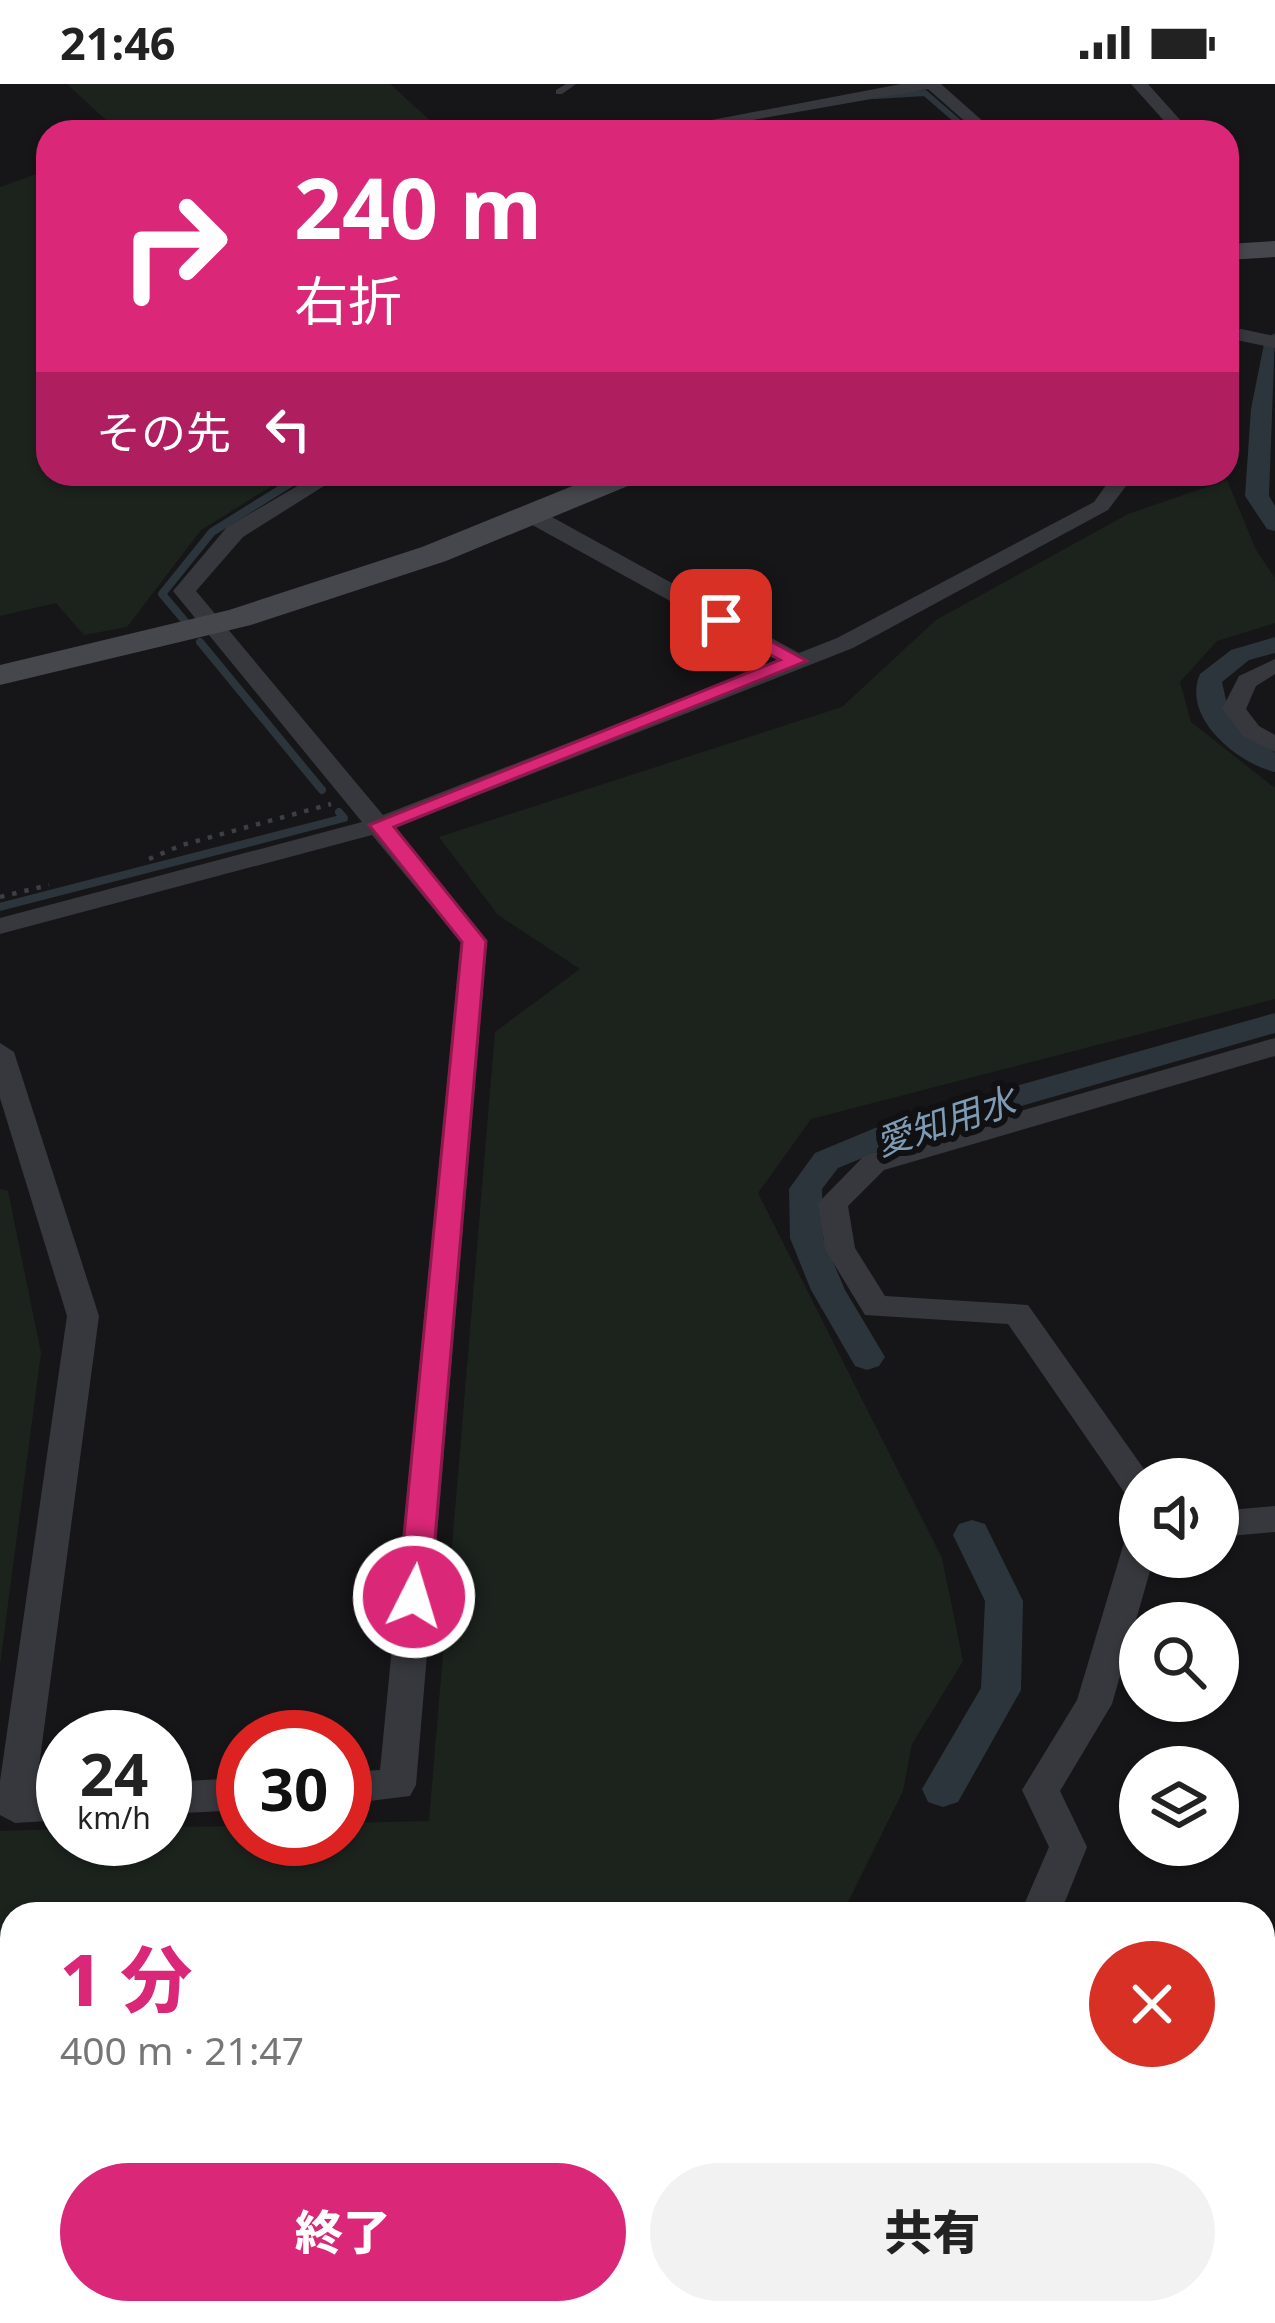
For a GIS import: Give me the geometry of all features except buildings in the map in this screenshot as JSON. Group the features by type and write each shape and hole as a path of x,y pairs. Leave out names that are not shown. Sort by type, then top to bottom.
{"street":[{"path":"710,120 847,89 930,84 974,120"},
{"path":"1139,84 1172,120"},
{"path":"1239,251 1275,249"},
{"path":"313,486 235,532 184,591 474,941 397,1784 372,1786"},
{"path":"0,675 214,626 434,554 602,486"},
{"path":"0,926 380,825 845,643 1101,506 1116,486"},
{"path":"533,516 796,661"},
{"path":"1275,666 1253,674 1238,691 1234,710 1251,731 1275,745"},
{"path":"1119,1459 1017,1313 876,1307 840,1250 833,1203 874,1163 1275,1047"},
{"path":"0,1052 83,1316 15,1807 36,1806"},
{"path":"1239,1522 1275,1519"},
{"path":"1045,1902 1068,1847 1041,1790 1094,1704 1131,1578"}],"lane":[{"path":"559,92 572,84"}],"path":[{"path":"147,859 182,844 356,797"},
{"path":"0,897 63,881"}],"shaded area":[{"path":"67,84 390,84 430,120 106,120"},
{"path":"36,174 36,486 272,486 201,530 127,627 84,635 56,603 0,616 0,187"},
{"path":"1210,486 1229,486 1256,550 1275,578 1275,623 1217,641 1180,682 1191,722 1275,788 1275,999 811,1119 758,1193 942,1558 963,1661 912,1744 903,1791 848,1902 0,1902 0,1831 36,1830 36,1866 192,1866 192,1827 216,1826 216,1866 372,1866 372,1822 429,1821 495,1032 580,969 498,915 439,837 842,707 936,620 1128,514"},
{"path":"0,1189 8,1191 41,1353 0,1665"}],"waterway":[{"path":"875,96 925,93 956,120"},
{"name":"愛知用水","path":"1275,339 1262,409 1257,496 1275,524"},
{"path":"184,620 162,594 212,532 286,486"},
{"path":"200,642 322,790"},
{"name":"愛知用水","path":"1275,645 1240,655 1209,679 1218,720 1275,764"},
{"path":"0,907 344,818 339,812"},
{"name":"愛知用水","path":"867,1357 828,1290 807,1238 806,1189 826,1160 903,1129 1275,1023"},
{"name":"愛知用水","path":"943,1789 1001,1690 1004,1601 972,1535"}],"route":[{"path":"414,1597 474,941 380,825 796,661 721,620"}]}
